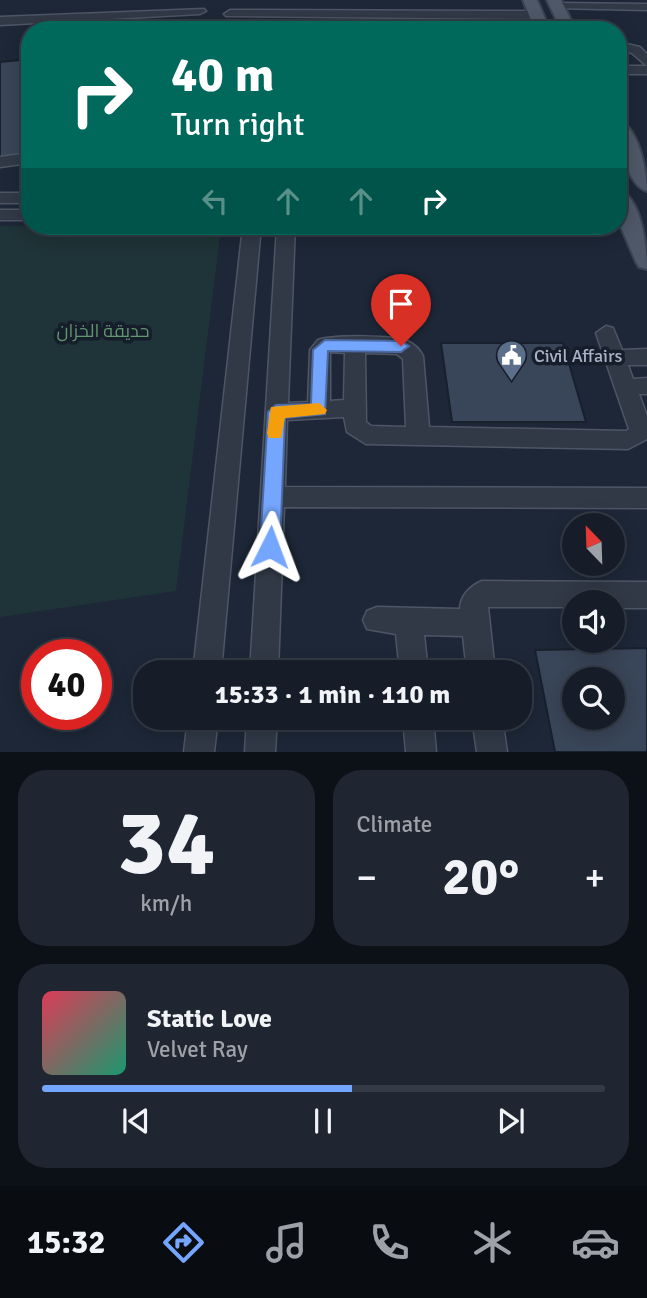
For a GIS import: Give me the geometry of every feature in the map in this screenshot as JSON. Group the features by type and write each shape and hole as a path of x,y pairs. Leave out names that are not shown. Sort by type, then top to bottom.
{"main road":[{"path":"556,3 565,21"},
{"path":"627,144 647,185"},
{"path":"627,217 647,262"}],"street":[{"path":"556,3 647,6"},
{"path":"227,6 533,7"},
{"path":"227,6 426,21"},
{"path":"463,21 533,7"},
{"path":"0,21 199,10"},
{"path":"0,32 21,31"},
{"path":"627,48 636,50 647,62"},
{"path":"627,70 647,70"},
{"path":"0,162 21,159"},
{"path":"0,198 21,198"},
{"path":"0,215 21,215"},
{"path":"208,660 251,235"},
{"path":"265,660 286,235"},
{"path":"355,344 355,426 366,435 628,440 638,436 641,430 636,386 615,358 606,333"},
{"path":"319,410 320,350 332,343 401,346 413,356 418,435"},
{"path":"615,358 647,357"},
{"path":"276,412 355,408"},
{"path":"272,497 647,498"},
{"path":"480,660 473,605 482,594 647,595"},
{"path":"377,620 475,623"},
{"path":"409,621 413,660"},
{"path":"200,752 202,730"},
{"path":"260,752 261,730"},
{"path":"419,730 421,752"},
{"path":"489,730 492,752"}],"green space":[{"name":"حديقة الخزان","path":"0,226 21,226 21,235 220,235 176,591 0,617"}],"building":[{"path":"21,60 21,156 0,159 0,62"},
{"name":"Civil Affairs","path":"441,343 563,343 586,422 452,422"},
{"path":"625,648 647,648 647,752 555,752 535,650 625,653"}],"slow traffic":[{"path":"275,433 276,412 319,410"}],"place":[{"name":"Civil Affairs","path":"511,383"}],"route":[{"path":"270,547 276,412 319,410 320,350 325,345 401,346"}]}
